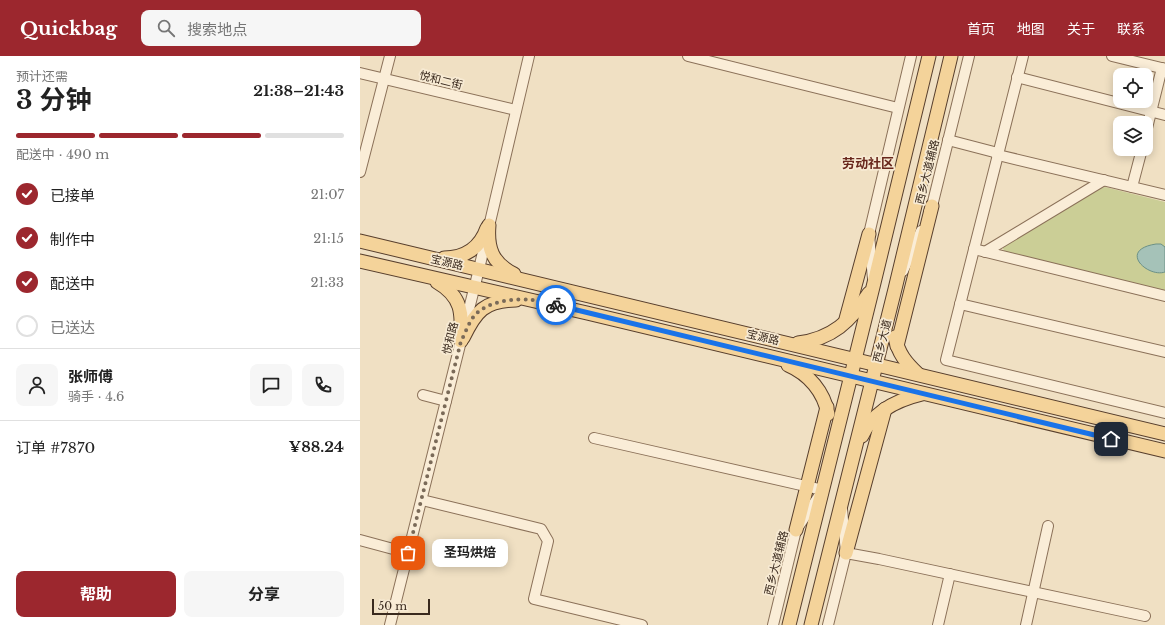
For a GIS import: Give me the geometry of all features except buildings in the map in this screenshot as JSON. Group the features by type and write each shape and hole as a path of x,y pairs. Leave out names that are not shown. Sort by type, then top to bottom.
{"main road":[{"name":"西乡大道","path":"789,625 873,287 928,56"},
{"name":"西乡大道","path":"811,625 896,289 951,56"},
{"path":"897,346 932,206"},
{"path":"429,258 457,257 474,249 485,235 489,225"},
{"path":"489,225 489,247 497,262 503,268 514,274 542,284"},
{"path":"845,322 869,234"},
{"name":"宝源路","path":"360,241 951,382 1164,430"},
{"name":"宝源路","path":"360,261 532,300 1165,451"},
{"path":"416,274 445,287 452,292 457,300 460,310 462,321 461,341"},
{"path":"775,340 798,343 810,341 835,331 865,300 873,287"},
{"path":"896,289 894,324 897,346 905,361 918,374"},
{"path":"461,341 473,319 483,309 500,302 532,300"},
{"path":"772,357 793,367 806,376 816,386 827,406 832,452"},
{"path":"947,399 941,394 941,388 944,384 951,382"},
{"path":"854,452 863,433 870,423 885,409 895,402 926,394"},
{"path":"796,530 827,406"},
{"path":"846,552 885,409"}],"street":[{"path":"360,172 390,56"},
{"name":"悦和路","path":"390,625 475,288 529,56"},
{"path":"688,56 898,108"},
{"path":"873,287 869,234 911,56"},
{"name":"西乡大道辅路","path":"896,289 932,206 969,56"},
{"path":"1023,56 946,360 1165,413"},
{"path":"1112,56 1163,68 1150,116"},
{"name":"悦和二街","path":"360,72 516,110"},
{"path":"1017,78 1165,115"},
{"path":"948,140 994,152 998,155 1165,195"},
{"path":"1132,187 1140,156"},
{"path":"985,252 1104,180"},
{"path":"974,249 1165,296"},
{"path":"960,304 1165,352"},
{"path":"424,395 446,401"},
{"path":"594,438 823,490"},
{"name":"西乡大道辅路","path":"773,625 796,530 823,490"},
{"path":"422,500 541,529 548,541 534,599 642,625"},
{"path":"828,625 846,552 842,504"},
{"path":"1026,625 1048,526"},
{"path":"360,540 408,553"},
{"path":"846,552 1145,616"},
{"path":"938,625 950,574"}],"green space":[{"path":"1105,187 1165,202 1165,291 1005,252 1002,247"}],"water":[{"path":"1161,244 1165,247 1165,272 1158,273 1151,271 1144,267 1137,257 1139,252 1144,247"}],"way so far":[{"path":"408,553 461,341 470,323 475,315 483,309 500,302 511,300 532,300 556,305"}],"place":[{"name":"圣玛烘焙","path":"408,553"}],"district":[{"name":"劳动社区","path":"868,163"}],"route":[{"path":"556,305 1111,439"}]}
